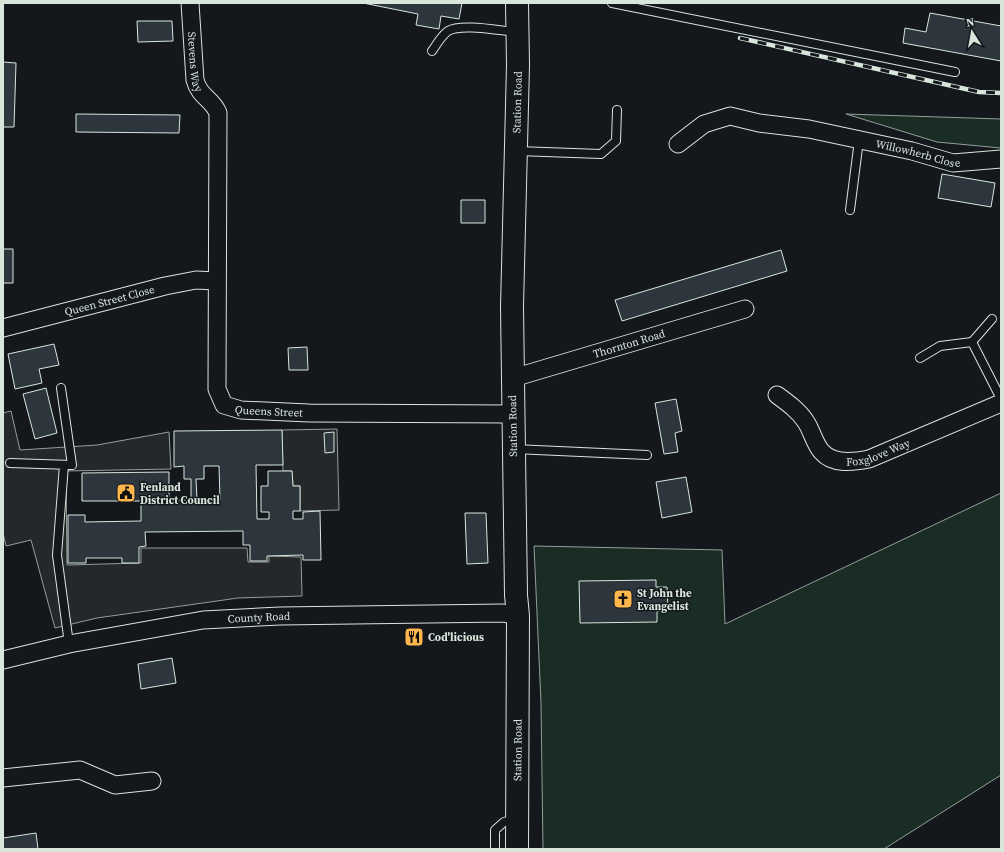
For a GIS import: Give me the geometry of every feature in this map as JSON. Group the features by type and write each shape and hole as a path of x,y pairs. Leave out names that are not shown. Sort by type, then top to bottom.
{"main road":[{"name":"Station Road","path":"517,3 518,32 512,307 513,448 518,616 517,849"}],"street":[{"name":"Stevens Way","path":"190,3 195,80 198,90 215,106 218,113"},
{"name":"Queens Street","path":"218,113 216,280 217,389 224,405 241,410 310,413 513,414"},
{"name":"Willowherb Close","path":"678,144 704,124 730,116 759,123 809,129 912,151 952,163 1001,159"},
{"name":"Queen Street Close","path":"3,328 164,286 196,280 216,280"},
{"name":"Thornton Road","path":"513,378 745,309"},
{"name":"Foxglove Way","path":"777,395 794,407 806,422 822,452 833,460 854,462 869,459 1001,403"},
{"name":"County Road","path":"3,660 69,644 203,620 280,616 503,614 518,616"},
{"path":"3,778 80,770 115,785 152,781"}],"lane":[{"path":"612,3 955,72"},
{"path":"432,51 449,31 462,28 518,32"},
{"path":"516,151 600,154 616,141 617,110"},
{"path":"850,210 859,140"},
{"path":"920,358 940,346 972,342 992,319"},
{"path":"972,342 1001,399"},
{"path":"10,463 72,465 61,388"},
{"path":"513,448 646,455"},
{"path":"64,465 57,555 69,644"},
{"path":"495,849 495,830 504,822 517,819"}],"green space":[{"path":"846,114 1001,119 1001,148 937,142"},
{"path":"1001,493 1001,775 884,849 543,849 541,703 534,546 722,550 725,624"}],"shaded area":[{"path":"11,411 20,450 97,445 169,432 171,469 66,471 67,565 141,563 141,548 247,548 248,562 269,562 269,556 301,557 302,596 238,598 97,618 55,628 31,540 6,546 3,533 3,413"},
{"path":"337,429 339,510 300,511 300,486 293,486 292,471 283,471 282,430"}],"building":[{"path":"363,3 462,3 459,19 441,16 439,29 416,25 418,14"},
{"path":"930,13 1001,26 1001,61 903,43 905,28 926,32"},
{"path":"137,21 172,21 173,41 138,42"},
{"path":"3,62 16,63 14,127 3,127"},
{"path":"76,114 180,115 179,133 76,132"},
{"path":"942,174 995,183 991,207 938,198"},
{"path":"461,200 485,200 485,223 461,223"},
{"path":"3,249 13,249 13,283 3,283"},
{"path":"781,250 787,271 622,321 615,300"},
{"path":"54,344 59,365 39,369 42,383 15,389 8,354"},
{"path":"307,347 308,370 289,370 288,348"},
{"path":"46,388 57,433 35,439 23,394"},
{"path":"676,399 682,431 675,433 678,452 664,454 655,403"},
{"name":"Fenland District Council","path":"282,430 283,465 256,465 257,519 269,519 269,512 261,512 261,486 268,486 268,471 292,471 293,486 300,486 300,511 293,511 293,519 303,519 303,512 320,511 321,560 303,560 303,555 267,556 267,561 250,561 250,545 243,545 243,531 145,532 146,546 139,547 139,563 122,563 122,558 86,558 86,563 68,563 68,515 85,515 85,522 141,521 141,501 82,501 82,473 169,472 169,500 191,500 191,479 184,479 184,466 174,467 174,431","holes":["204,466 219,466 220,500 197,500 196,479 204,479"]},
{"path":"334,432 334,452 325,453 324,433"},
{"path":"686,477 692,512 662,518 656,482"},
{"path":"465,513 486,513 488,563 467,564"},
{"name":"St John the Evangelist","path":"656,580 656,587 667,587 668,611 657,611 657,622 580,623 579,581"},
{"path":"172,658 176,683 141,689 138,664"},
{"path":"36,833 38,849 3,849 3,838"}],"railway":[{"path":"740,38 979,92 1001,93"}],"place":[{"name":"Fenland District Council","path":"126,493"},
{"name":"St John the Evangelist","path":"623,599"},
{"name":"Cod'licious","path":"414,637"}]}
